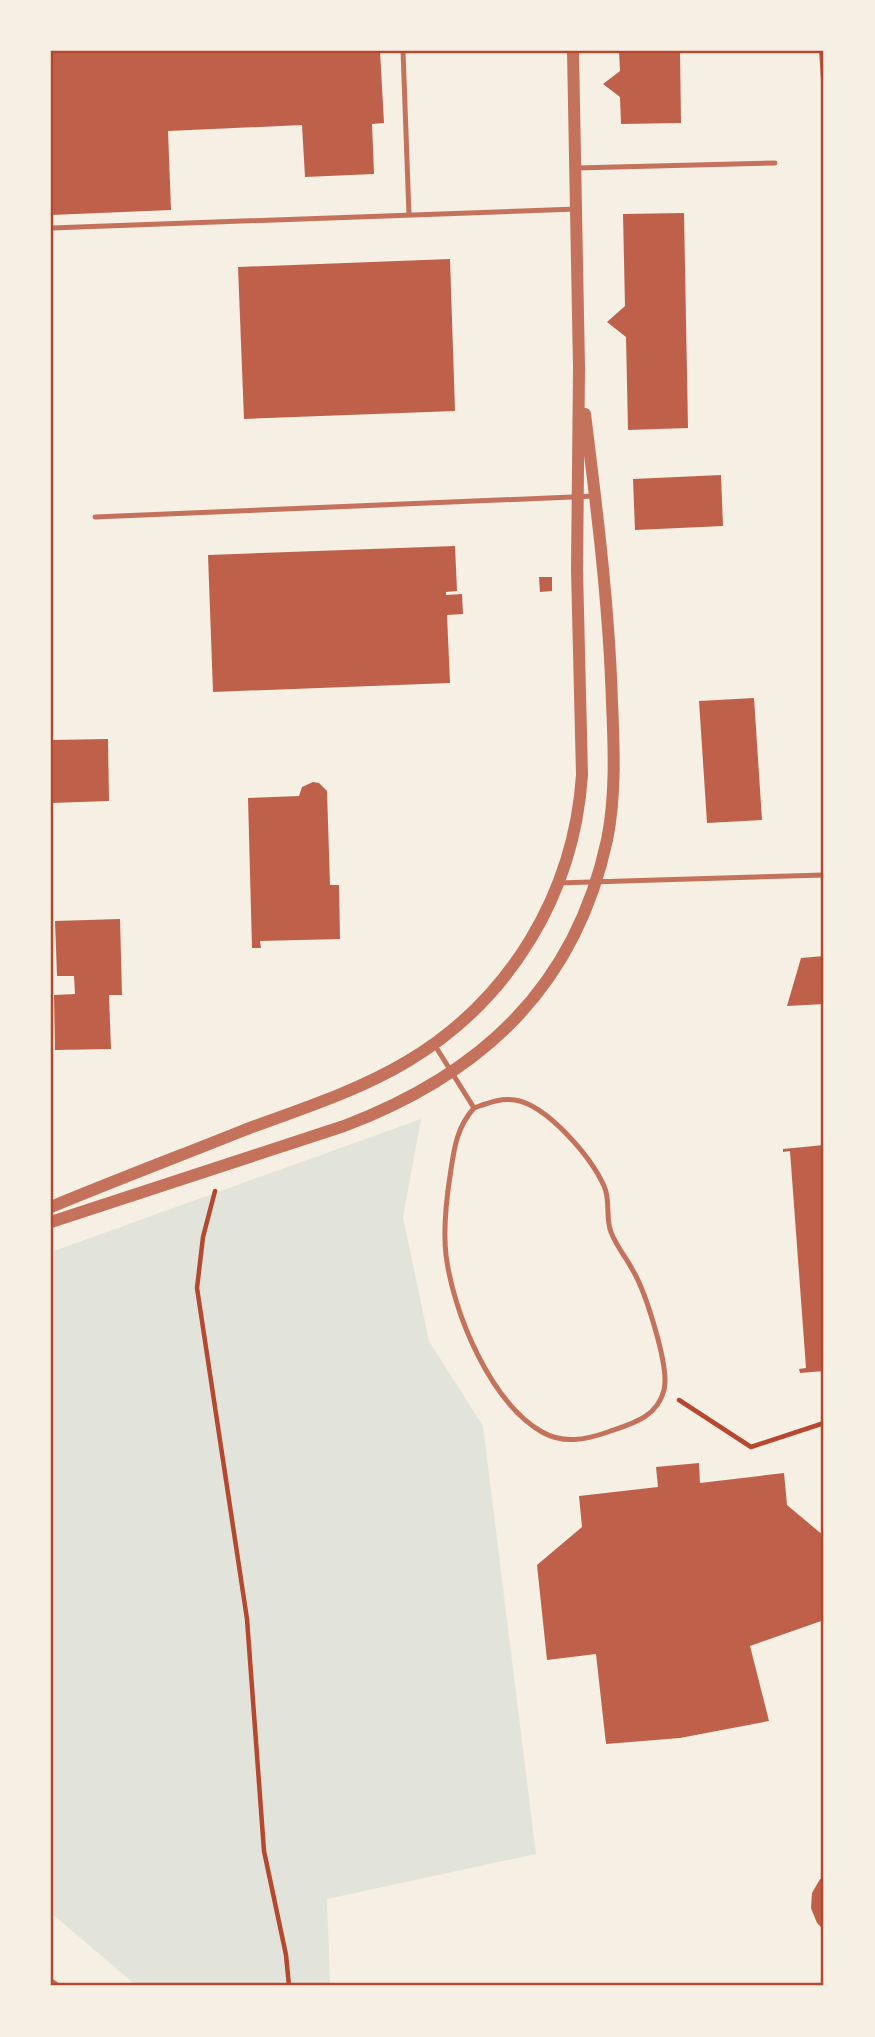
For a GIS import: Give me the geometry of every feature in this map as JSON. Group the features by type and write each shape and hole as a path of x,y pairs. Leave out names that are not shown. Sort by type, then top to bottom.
{"street":[{"path":"51,1207 390,1072 435,1044 483,1003 520,960 543,920 576,826 582,775 573,51"},
{"path":"51,1222 366,1117 410,1097 452,1072 500,1035 541,990 571,940 594,883 607,839 610,817 614,744 607,595 579,368"}],"lane":[{"path":"403,51 408,215"},
{"path":"576,168 775,163"},
{"path":"51,228 577,209"},
{"path":"95,517 595,496"},
{"path":"558,883 824,875"},
{"path":"435,1044 474,1108"},
{"path":"499,1100 516,1100 532,1106 561,1129 604,1186 609,1202 608,1223 611,1233 639,1282 663,1360 664,1390 649,1415 598,1435 563,1440 533,1427 520,1415 495,1382 467,1331 451,1280 445,1243 446,1206 457,1136 463,1121 474,1108 499,1100"}],"path":[{"path":"232,1162 217,1182 203,1237 197,1288 244,1593 264,1851 286,1955 289,1986"},
{"path":"664,1390 751,1447 824,1423"}],"shaded area":[{"path":"421,1119 403,1217 429,1341 483,1426 536,1854 327,1899 330,1986 137,1986 51,1913 51,1252"}],"building":[{"path":"380,51 384,123 372,124 374,174 305,177 302,125 168,131 171,210 51,215 51,53"},
{"path":"619,51 680,51 681,123 621,124 620,97 603,84 620,71"},
{"path":"819,51 824,51 824,94 822,94"},
{"path":"684,213 688,428 628,430 626,337 607,322 625,306 623,214"},
{"path":"450,259 455,411 244,419 238,267"},
{"path":"721,475 723,526 635,530 633,479"},
{"path":"455,546 457,591 446,592 446,595 462,594 463,614 447,615 450,683 213,692 208,555"},
{"path":"539,577 552,577 552,591 540,592"},
{"path":"754,698 762,820 707,823 699,701"},
{"path":"108,739 109,801 51,803 51,740"},
{"path":"313,782 319,783 327,791 330,885 339,885 340,939 260,941 261,948 252,948 248,798 299,796 302,787"},
{"path":"120,919 122,995 109,995 111,1049 55,1050 54,995 75,994 74,976 57,976 55,921"},
{"path":"824,956 824,1004 787,1006 801,958"},
{"path":"824,1145 824,1371 800,1373 799,1369 806,1368 790,1151 783,1152 783,1149"},
{"path":"699,1463 700,1483 784,1473 787,1505 824,1536 824,1620 750,1646 769,1721 680,1738 606,1744 596,1654 547,1660 537,1565 582,1527 579,1496 658,1487 656,1467"},
{"path":"820,1879 824,1879 824,1930 817,1923 811,1908 812,1893"}]}
